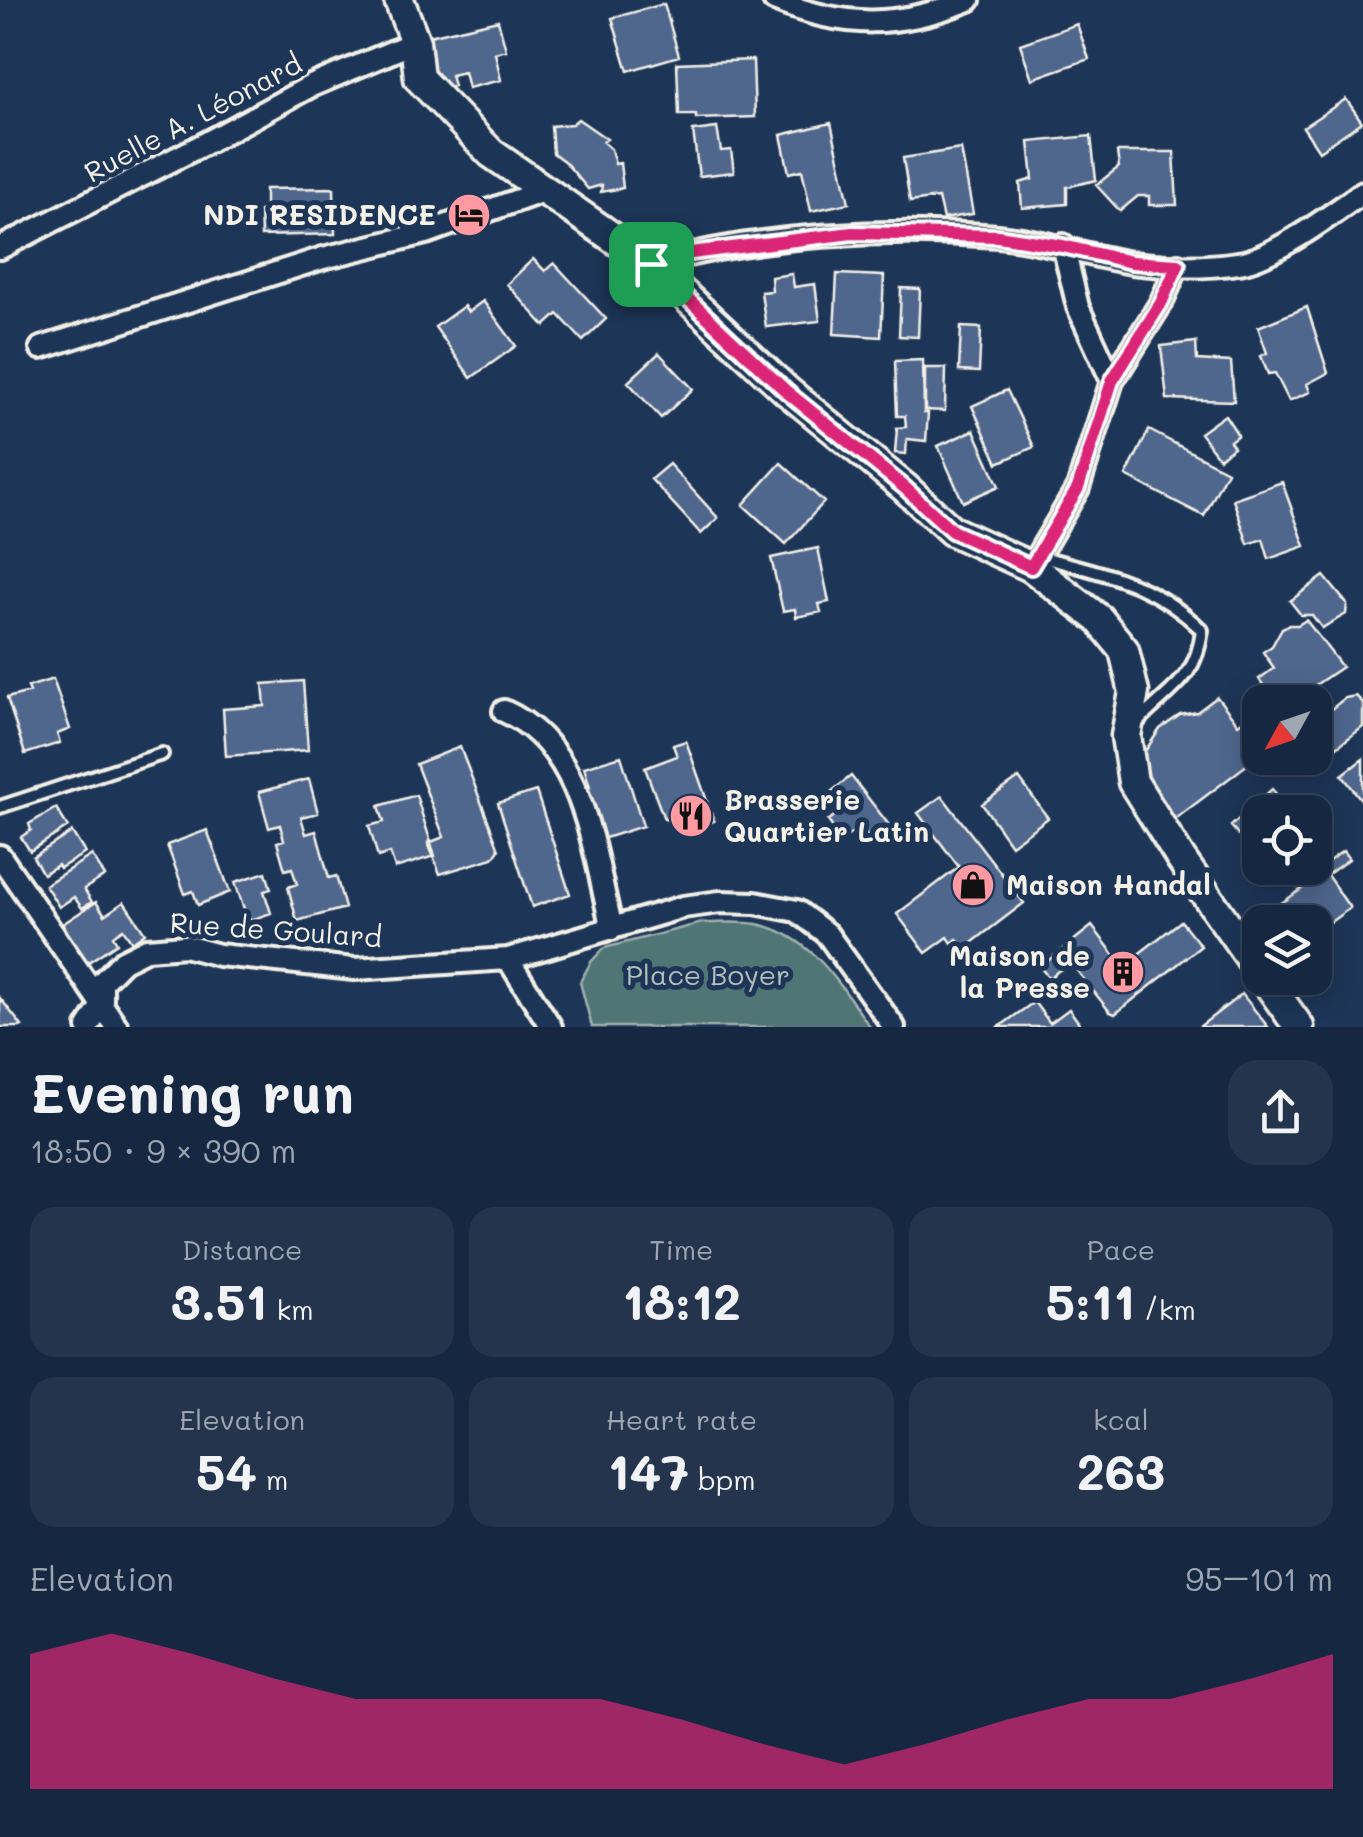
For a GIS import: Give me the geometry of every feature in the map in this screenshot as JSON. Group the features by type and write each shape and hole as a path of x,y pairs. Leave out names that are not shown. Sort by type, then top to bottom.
{"street":[{"path":"400,0 414,42 420,78 490,152 651,264 787,392 952,531 1035,561 1099,618 1124,650 1134,692 1126,736 1132,782 1242,946"},
{"path":"774,0 812,16 881,23 930,16 969,0"},
{"name":"Ruelle A. Léonard","path":"0,248 311,86 414,42"},
{"path":"40,348 323,258 426,232 546,190"},
{"path":"651,264 691,253 852,233 998,236 1131,262 1242,263 1304,233 1363,192"},
{"path":"1063,246 1078,307 1112,381"},
{"path":"1035,561 1078,488 1112,381 1161,303 1178,265"},
{"path":"504,710 526,720 545,737 578,794 612,929"},
{"path":"0,856 117,1027"},
{"name":"Rue de Goulard","path":"88,1027 102,1005 102,982 124,961 148,949 185,946 219,956 354,969 508,959 683,907 720,902 797,910 827,934 894,1027"},
{"path":"508,959 551,1027"},
{"path":"1277,995 1299,1027"}],"lane":[{"path":"1035,561 1137,584 1182,611 1202,630 1200,652 1186,678 1150,708 1126,736"},
{"path":"0,807 162,754"}],"green space":[{"name":"Place Boyer","path":"702,923 757,924 794,939 823,964 870,1027 592,1027 580,982 604,948"}],"building":[{"path":"664,4 679,56 628,71 612,18"},
{"path":"498,20 506,50 495,53 501,80 468,88 464,72 451,75 454,86 431,91 425,37"},
{"path":"1077,24 1089,59 1032,79 1020,44"},
{"path":"753,60 755,117 696,119 696,115 679,115 677,63"},
{"path":"1346,99 1362,122 1319,151 1303,127"},
{"path":"578,119 607,139 603,142 611,149 615,164 620,163 623,188 601,192 602,185 588,189 553,153 551,126 572,124"},
{"path":"831,123 849,203 811,211 802,170 789,173 781,135"},
{"path":"717,128 721,151 731,150 734,172 699,176 693,131"},
{"path":"1091,136 1096,180 1067,187 1067,204 1022,208 1020,183 1033,179 1029,142"},
{"path":"961,149 973,214 943,219 938,198 910,202 903,158"},
{"path":"1117,152 1174,152 1177,205 1149,205 1149,196 1138,196 1120,211 1096,185 1119,167"},
{"path":"334,188 335,234 261,236 260,211 265,211 265,189"},
{"path":"533,259 545,271 554,263 606,319 583,341 558,314 545,326 507,284"},
{"path":"792,274 794,287 815,284 820,321 766,327 761,292 772,291 771,277"},
{"path":"837,274 884,276 881,337 834,334"},
{"path":"901,288 920,289 918,337 899,336"},
{"path":"483,301 516,346 471,378 435,327 464,306 468,312"},
{"path":"1307,307 1328,373 1307,384 1310,392 1289,401 1275,373 1268,374 1261,356 1267,353 1258,327"},
{"path":"961,327 981,328 979,372 959,371"},
{"path":"1196,342 1197,360 1231,362 1234,401 1167,399 1161,346"},
{"path":"659,353 693,389 661,418 628,382"},
{"path":"923,360 924,413 928,413 926,441 907,439 906,454 895,453 897,428 906,427 905,416 897,416 895,361"},
{"path":"925,368 946,368 945,411 925,410"},
{"path":"1007,390 1034,447 998,463 972,406"},
{"path":"1225,415 1238,435 1230,441 1234,447 1219,458 1200,433"},
{"path":"974,430 999,486 963,502 938,446"},
{"path":"1149,430 1227,471 1204,516 1126,476"},
{"path":"781,463 824,502 786,544 743,505"},
{"path":"669,464 718,518 701,534 651,479"},
{"path":"1282,482 1305,546 1269,559 1263,539 1248,544 1233,499"},
{"path":"818,548 829,602 819,604 821,612 796,617 795,609 783,611 771,558"},
{"path":"1324,576 1347,604 1346,614 1322,628 1312,615 1301,615 1290,601"},
{"path":"1306,620 1342,667 1315,685 1263,685 1259,679 1274,668 1263,652 1272,646 1282,628"},
{"path":"53,679 70,729 57,734 60,743 25,754 7,698 30,692 28,687"},
{"path":"303,681 308,750 226,756 223,709 265,706 263,684"},
{"path":"1356,696 1363,703 1363,727 1333,750 1332,708 1345,698"},
{"path":"1217,697 1238,724 1242,721 1242,769 1170,823 1142,787 1139,760 1160,729 1180,715 1197,712"},
{"path":"686,741 714,821 679,833 674,821 664,819 645,768 677,756 673,745"},
{"path":"460,747 499,849 493,858 440,874 428,843 444,837 416,764"},
{"path":"621,756 643,826 599,840 584,789 590,787 584,767"},
{"path":"1363,759 1363,802 1342,775"},
{"path":"851,776 889,825 870,840 860,827 842,840 828,821 838,813 829,801 836,795 832,791"},
{"path":"1019,778 1048,818 1011,845 982,804"},
{"path":"309,779 318,813 301,817 306,834 316,831 329,878 336,876 345,908 297,921 288,887 297,884 292,868 285,870 277,842 284,840 280,825 269,828 259,792"},
{"path":"536,791 570,894 532,907 498,803"},
{"path":"416,795 435,856 395,868 390,853 378,857 369,826 384,822 379,806"},
{"name":"Maison Handal","path":"942,796 1024,903 965,948 957,939 952,943 948,937 926,953 897,914 959,867 918,813"},
{"path":"56,808 68,827 30,851 21,837 31,830 29,824"},
{"path":"1242,816 1242,839 1231,826"},
{"path":"207,830 230,892 198,905 193,891 185,894 167,845"},
{"path":"72,832 85,853 43,874 33,857"},
{"path":"1343,851 1349,859 1332,871 1332,859"},
{"path":"92,855 105,876 84,889 92,902 82,908 74,897 59,907 45,885"},
{"path":"266,872 271,889 264,891 271,913 248,921 235,882"},
{"path":"1332,882 1350,908 1332,921 1332,905 1278,905 1302,889 1299,885"},
{"path":"96,902 105,915 124,902 145,933 132,942 123,929 113,936 117,943 87,963 61,925"},
{"name":"Maison de la Presse","path":"1181,921 1201,946 1115,1014 1070,962 1049,978 1040,967 1092,926 1123,966"},
{"path":"1242,994 1268,1027 1199,1027"},
{"path":"0,998 22,1026 0,1027"},
{"path":"1034,1002 1050,1023 1069,1009 1082,1027 999,1027"}],"place":[{"name":"NDI RESIDENCE","path":"469,215"},
{"name":"Brasserie Quartier Latin","path":"691,816"},
{"name":"Maison Handal","path":"973,885"},
{"name":"Maison de la Presse","path":"1123,972"}],"route":[{"path":"852,233 998,236 1131,262 1178,265 1161,303 1112,381 1078,488 1031,567 952,531 787,392 651,264 691,253 852,233"}]}
